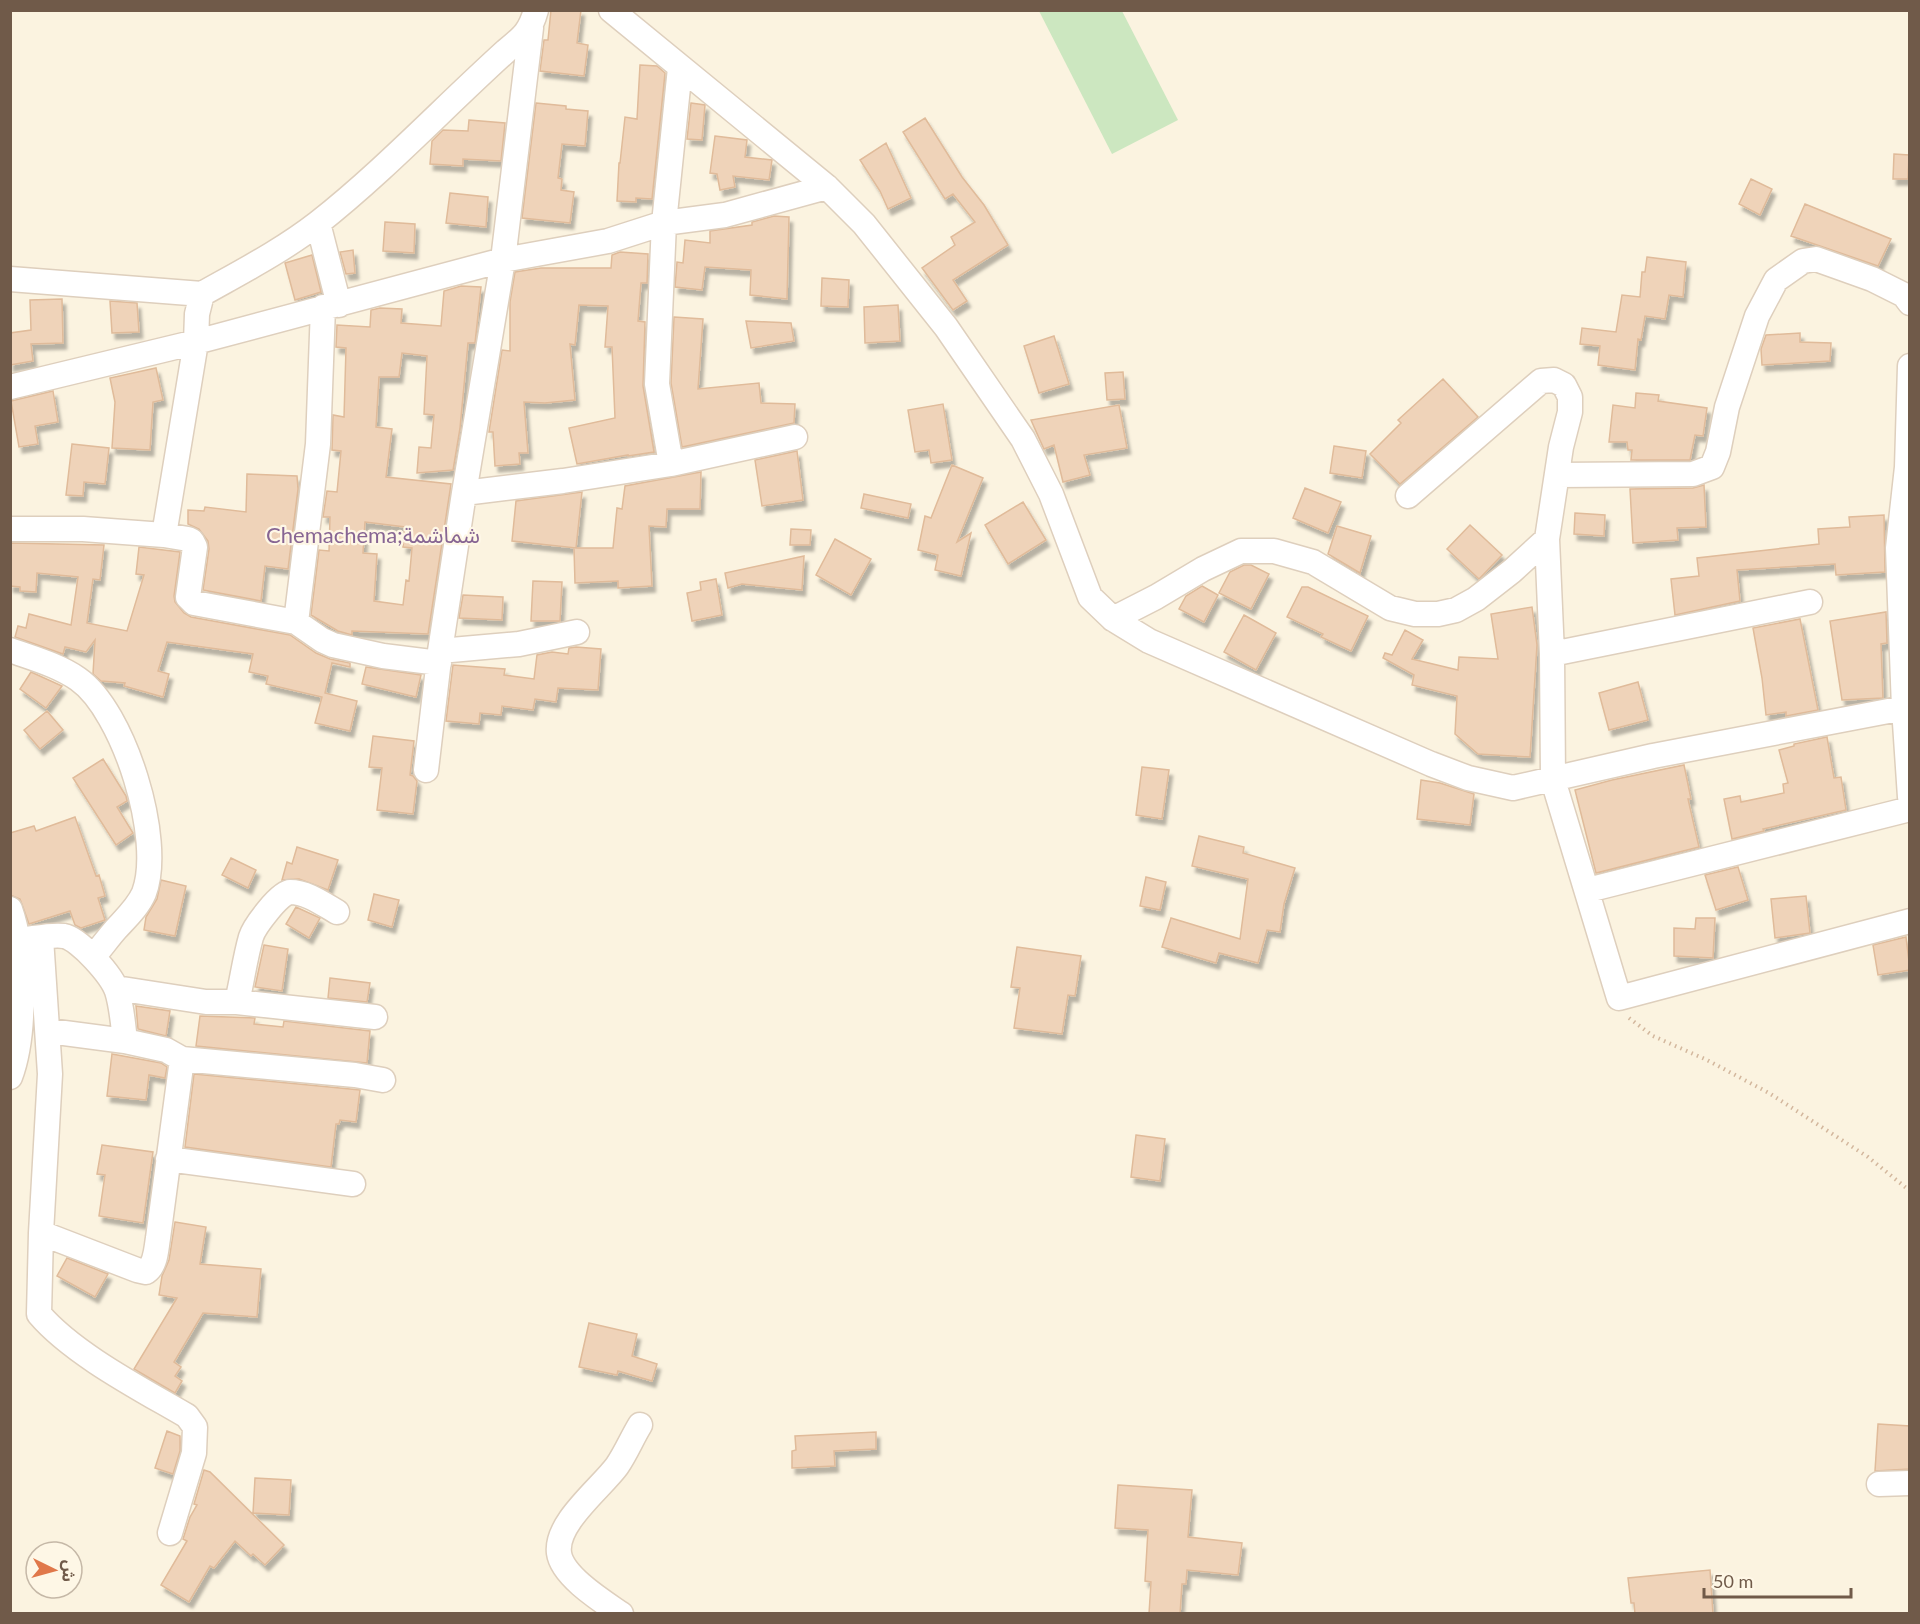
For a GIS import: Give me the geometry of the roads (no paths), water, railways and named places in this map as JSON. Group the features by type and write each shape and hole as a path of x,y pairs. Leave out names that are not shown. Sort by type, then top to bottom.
{"street":[{"path":"612,10 826,187 864,224 946,327 1023,439 1051,494 1090,597 1113,619 1149,641 1431,764 1468,778 1513,788 1653,756 1904,708"},
{"path":"10,279 201,294 275,253 318,223 367,180 534,19"},
{"path":"426,770 464,493 503,260 534,19"},
{"path":"671,464 657,384 664,224 680,68"},
{"path":"10,387 196,342 503,260 608,241 664,224 725,215 826,187"},
{"path":"296,622 318,444 331,306 318,223"},
{"path":"1557,475 1693,474 1712,467 1718,452 1727,407 1757,316 1776,280 1803,261 1816,259 1872,279 1904,295 1910,303"},
{"path":"164,535 196,342 197,314 201,294"},
{"path":"1910,366 1904,549 1904,708 1910,797"},
{"path":"1408,496 1541,381 1554,380 1564,385 1570,396 1570,412 1547,539 1552,654 1553,780 1619,998 1910,921"},
{"path":"464,493 563,481 671,464 795,437"},
{"path":"10,529 83,530 164,535 188,539 195,547 190,601 296,622 333,645 383,656 440,657 577,632"},
{"path":"1113,619 1203,569 1241,551 1274,551 1313,562 1390,608 1415,614 1438,614 1456,610 1476,599 1512,571 1547,539"},
{"path":"1552,654 1810,602"},
{"path":"10,650 58,668 78,679 100,700 131,759 144,804 148,840 148,874 144,893 134,909 93,957"},
{"path":"1588,890 1910,809"},
{"path":"237,1002 252,935 274,903 284,893 306,895 337,912"},
{"path":"10,909 16,924 21,992 20,1023 14,1067 10,1077"},
{"path":"18,940 63,936 75,940 93,957 116,988 122,1008 125,1041"},
{"path":"41,938 49,1031 50,1074 39,1314 67,1341 187,1416 195,1427 194,1453 171,1533"},
{"path":"116,988 206,1002 237,1002 375,1017"},
{"path":"49,1031 125,1041 165,1050 182,1059 355,1075 383,1080"},
{"path":"41,1233 146,1272 153,1263 182,1059"},
{"path":"168,1159 353,1184"},
{"path":"621,1614 601,1600 569,1571 559,1553 561,1538 569,1522 617,1466 640,1425"},
{"path":"1879,1484 1910,1483"}],"district":[{"name":"Chemachema;شماشمة","path":"373,535"}]}
